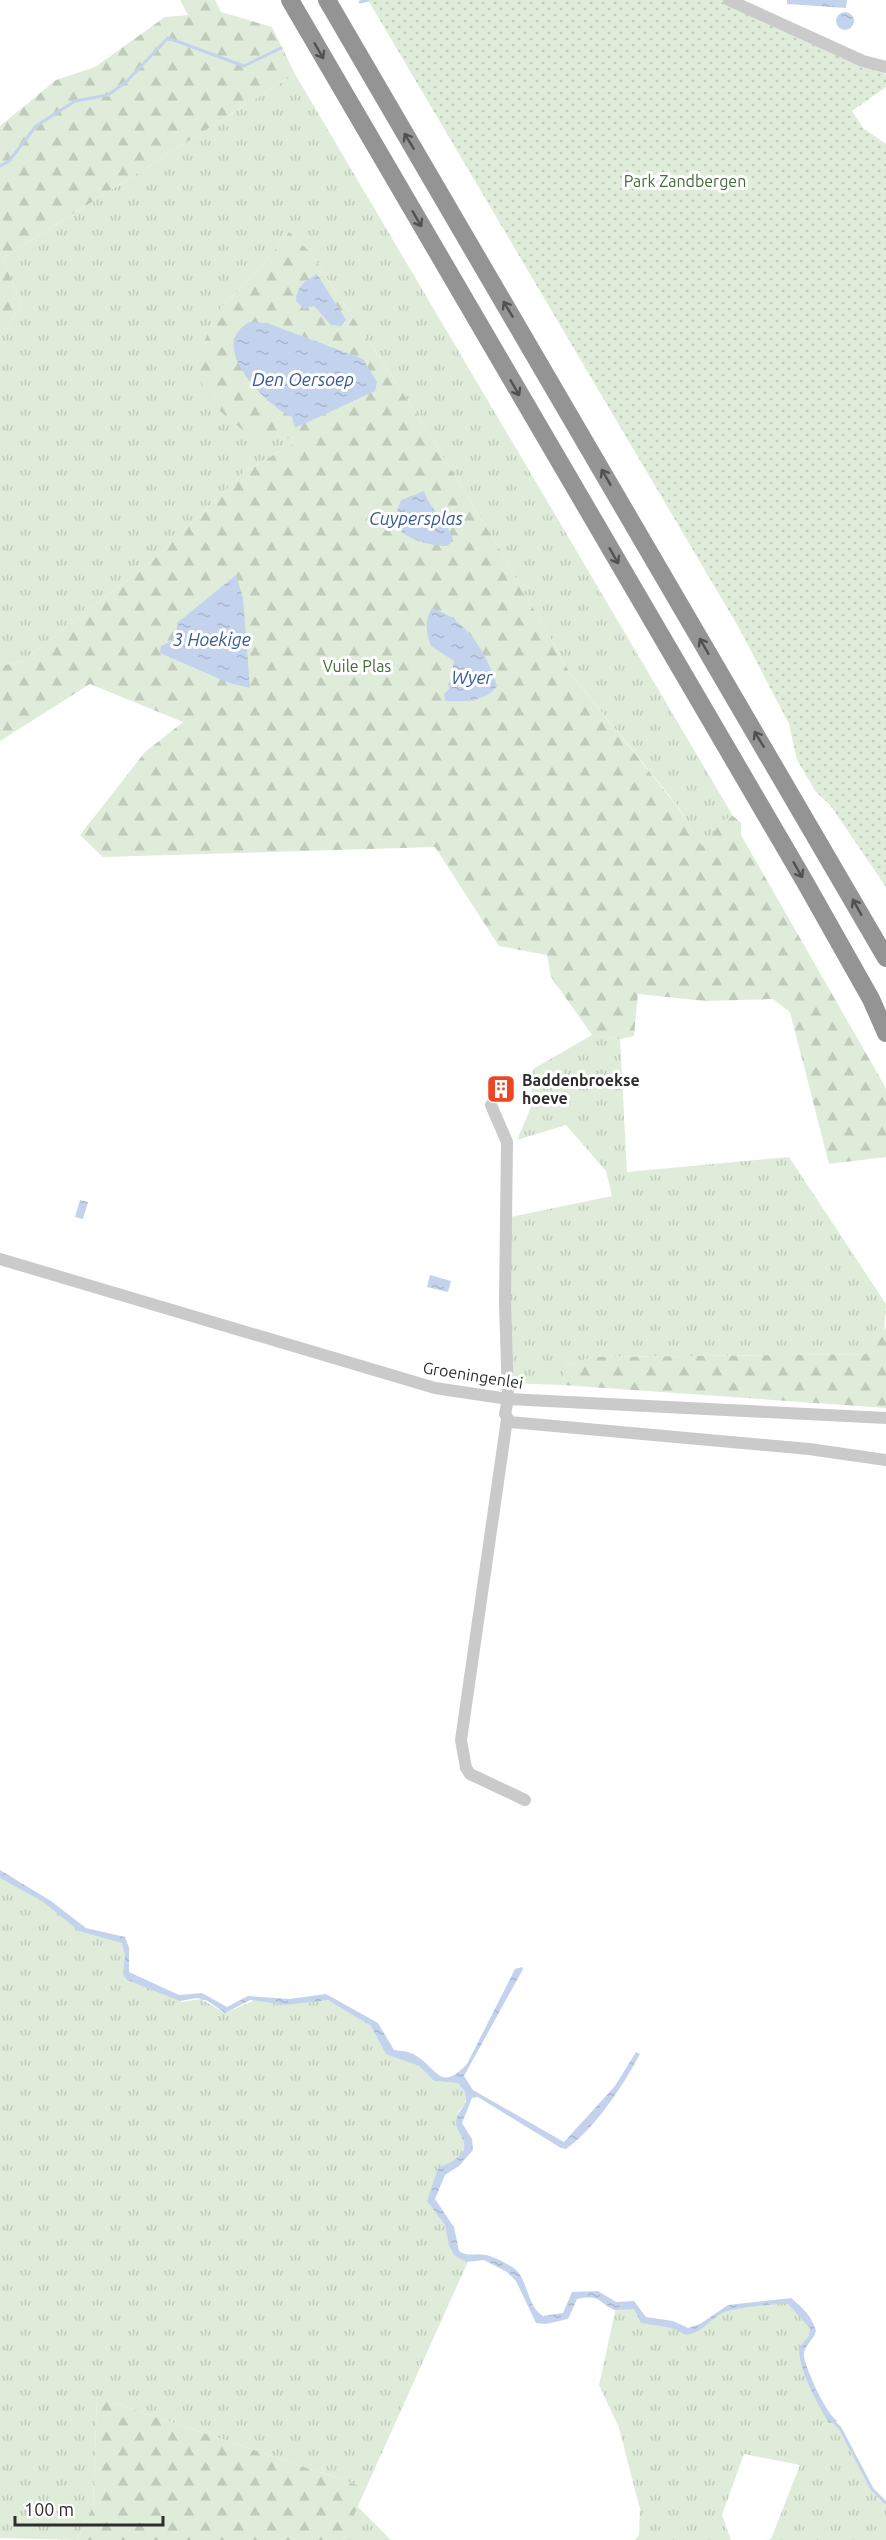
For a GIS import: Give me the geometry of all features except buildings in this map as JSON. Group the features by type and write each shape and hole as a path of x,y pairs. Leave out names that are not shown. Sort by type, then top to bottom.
{"highway":[{"path":"290,0 805,882 871,999 886,1033"},
{"path":"327,0 886,958"}],"street":[{"path":"729,0 863,61 886,67"},
{"path":"491,1105 507,1142 505,1302 508,1399 461,1740 466,1768 470,1774 525,1800"},
{"name":"Groeningenlei","path":"0,1259 435,1388 508,1399 886,1418"},
{"path":"507,1419 510,1422 809,1449 886,1460"}],"green space":[{"path":"180,0 215,0 221,12 272,27 295,74 3,258 21,305 0,338 0,126 56,80 95,67 165,17 188,15"},
{"name":"Park Zandbergen","path":"368,0 729,0 880,67 886,75 886,87 852,111 863,128 886,144 886,887 830,805 816,792 797,760 789,724 739,628"},
{"path":"295,74 733,816 723,821 702,847 677,805 570,673 496,543 422,422 310,252 289,232 257,272 221,308 212,326 272,436 284,439 311,434 244,472 158,556 23,661 0,666 0,338 21,305 3,258"},
{"name":"Vuile Plas","path":"289,232 310,252 422,422 496,543 570,673 677,806 702,846 723,821 733,816 741,823 741,835 886,1089 886,1157 829,1164 790,1012 773,999 705,1001 638,994 634,1036 620,1039 592,1035 551,977 547,955 499,946 435,847 103,857 80,835 145,752 183,722 90,684 0,741 0,666 23,661 158,556 244,472 309,435 284,439 244,431 213,405 192,365 221,308 257,272"},
{"path":"592,1035 620,1039 627,1172 789,1157 886,1304 884,1333 871,1354 593,1357 567,1365 562,1385 507,1383 506,1218 612,1196 606,1171 566,1125 517,1140 531,1107 533,1069"},
{"path":"886,1327 886,1408 562,1385 567,1365 593,1357 871,1354"},
{"path":"0,1875 34,1893 84,1930 126,1943 127,1975 181,1999 181,2002 201,1999 225,2013 255,2000 286,2005 322,1999 335,2002 371,2026 388,2054 419,2066 434,2081 458,2083 466,2093 465,2105 459,2111 456,2125 468,2148 463,2155 448,2165 431,2198 460,2256 470,2257 366,2488 97,2397 93,2506 77,2540 0,2538"},
{"path":"783,2301 796,2306 813,2330 802,2354 806,2366 827,2409 846,2437 865,2478 886,2503 886,2540 767,2540 771,2539 800,2465 744,2454 722,2515 731,2540 635,2540 639,2535 640,2509 619,2428 599,2385 616,2307 636,2307 639,2316 695,2330 723,2310"},
{"path":"97,2397 366,2488 343,2540 77,2540 93,2506"},
{"path":"357,2506 391,2540 343,2540"}],"water":[{"path":"787,0 847,0 846,8 787,4"},
{"path":"845,12 853,17 854,21 849,29 845,30 837,25 836,21 841,13"},
{"path":"317,274 346,320 341,326 331,325 314,306 304,309 296,301 302,285"},
{"name":"Den Oersoep","path":"250,322 267,323 363,359 377,382 375,391 295,428 292,417 268,401 244,374 236,359 234,345 238,332"},
{"name":"Cuypersplas","path":"424,491 451,535 453,541 447,546 434,545 411,538 404,534 396,524 396,515 401,500"},
{"name":"3 Hoekige","path":"236,575 243,598 250,688 229,683 160,653 161,646 176,635 177,623"},
{"name":"Wyer","path":"432,608 456,621 474,639 481,650 497,686 487,695 466,701 445,701 444,694 449,689 454,661 431,646 427,627"},
{"path":"80,1200 88,1202 83,1219 75,1217"},
{"path":"430,1275 451,1281 448,1292 427,1287"},
{"path":"0,1870 51,1901 86,1928 125,1937 129,1948 129,1972 179,1995 202,1993 227,2007 248,1996 289,1999 326,1994 378,2023 394,2050 413,2054 438,2075 444,2077 458,2073 467,2064 515,1969 522,1967 523,1969 464,2076 473,2090 564,2142 615,2086 636,2052 640,2054 598,2118 566,2149 478,2097 472,2098 462,2123 472,2139 473,2150 459,2166 445,2175 435,2199 454,2227 459,2251 465,2254 490,2256 515,2269 523,2279 534,2306 543,2316 563,2313 572,2292 598,2291 616,2302 634,2301 646,2317 673,2321 688,2328 700,2324 728,2305 791,2298 807,2313 816,2331 804,2352 805,2362 823,2402 838,2421 829,2423 809,2386 799,2347 809,2336 810,2328 788,2304 755,2306 728,2311 717,2316 697,2332 686,2335 672,2328 641,2323 634,2309 615,2310 596,2298 577,2299 568,2319 546,2324 536,2323 516,2281 507,2272 484,2260 466,2262 454,2255 449,2246 445,2225 427,2201 438,2168 457,2158 463,2150 463,2140 456,2120 466,2102 465,2092 458,2083 434,2081 419,2066 386,2054 371,2026 328,2000 286,2005 250,2000 225,2013 208,2001 197,1998 180,2001 127,1980 123,1974 125,1955 122,1943 79,1931 42,1901 0,1878"}],"waterway":[{"path":"360,2 368,0"},
{"path":"0,166 9,161 36,126 75,101 108,95 126,82 168,38 244,66 281,48"},
{"path":"832,2420 840,2428 872,2489 886,2503"}],"place":[{"name":"Baddenbroekse hoeve","path":"501,1089"}]}
